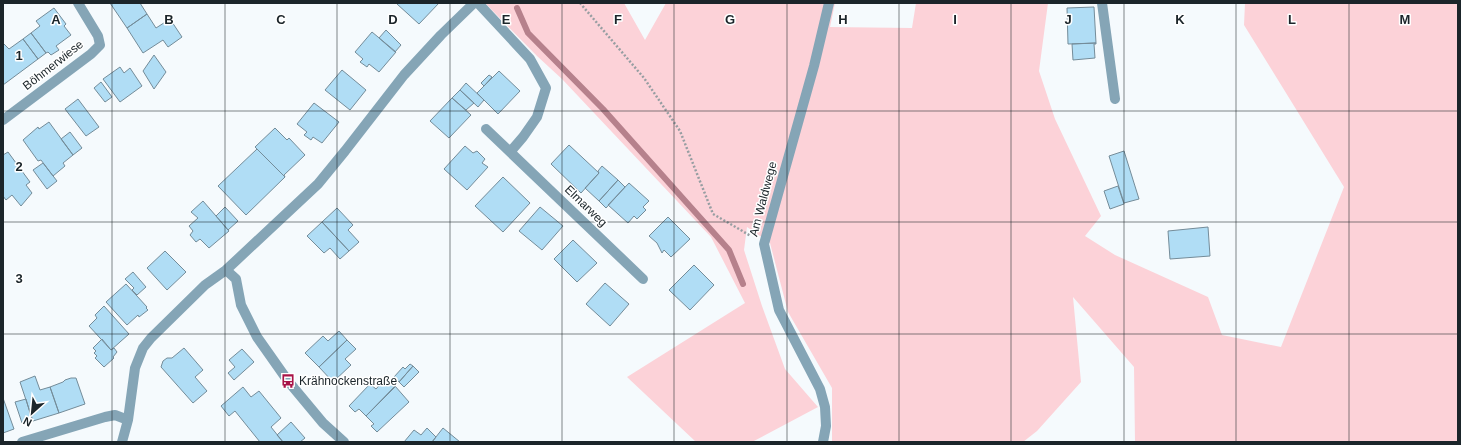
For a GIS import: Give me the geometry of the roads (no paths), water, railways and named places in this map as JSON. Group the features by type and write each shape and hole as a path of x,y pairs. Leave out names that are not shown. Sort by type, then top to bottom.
{"street":[{"name":"Böhmerwiese","path":"3,120 91,54 100,45 98,36 78,3"},
{"path":"122,442 128,420 135,368 143,348 151,338 205,285 226,270 318,184 404,75 441,35 474,3"},
{"path":"478,3 530,59 546,88 537,117 511,151"},
{"name":"Am Waldwege","path":"822,442 826,426 825,408 820,389 779,310 764,244 814,66 829,3"},
{"path":"1102,3 1115,99"},
{"name":"Elmarweg","path":"486,129 511,151 644,279"},
{"path":"226,270 236,279 241,305 257,337 293,387 323,423 344,442"},
{"path":"22,442 105,417 115,415 128,420"}],"waterway":[{"path":"517,8 528,33 603,109 729,250 743,284"}],"place":[{"name":"Krähnockenstraße","path":"288,381"}]}
